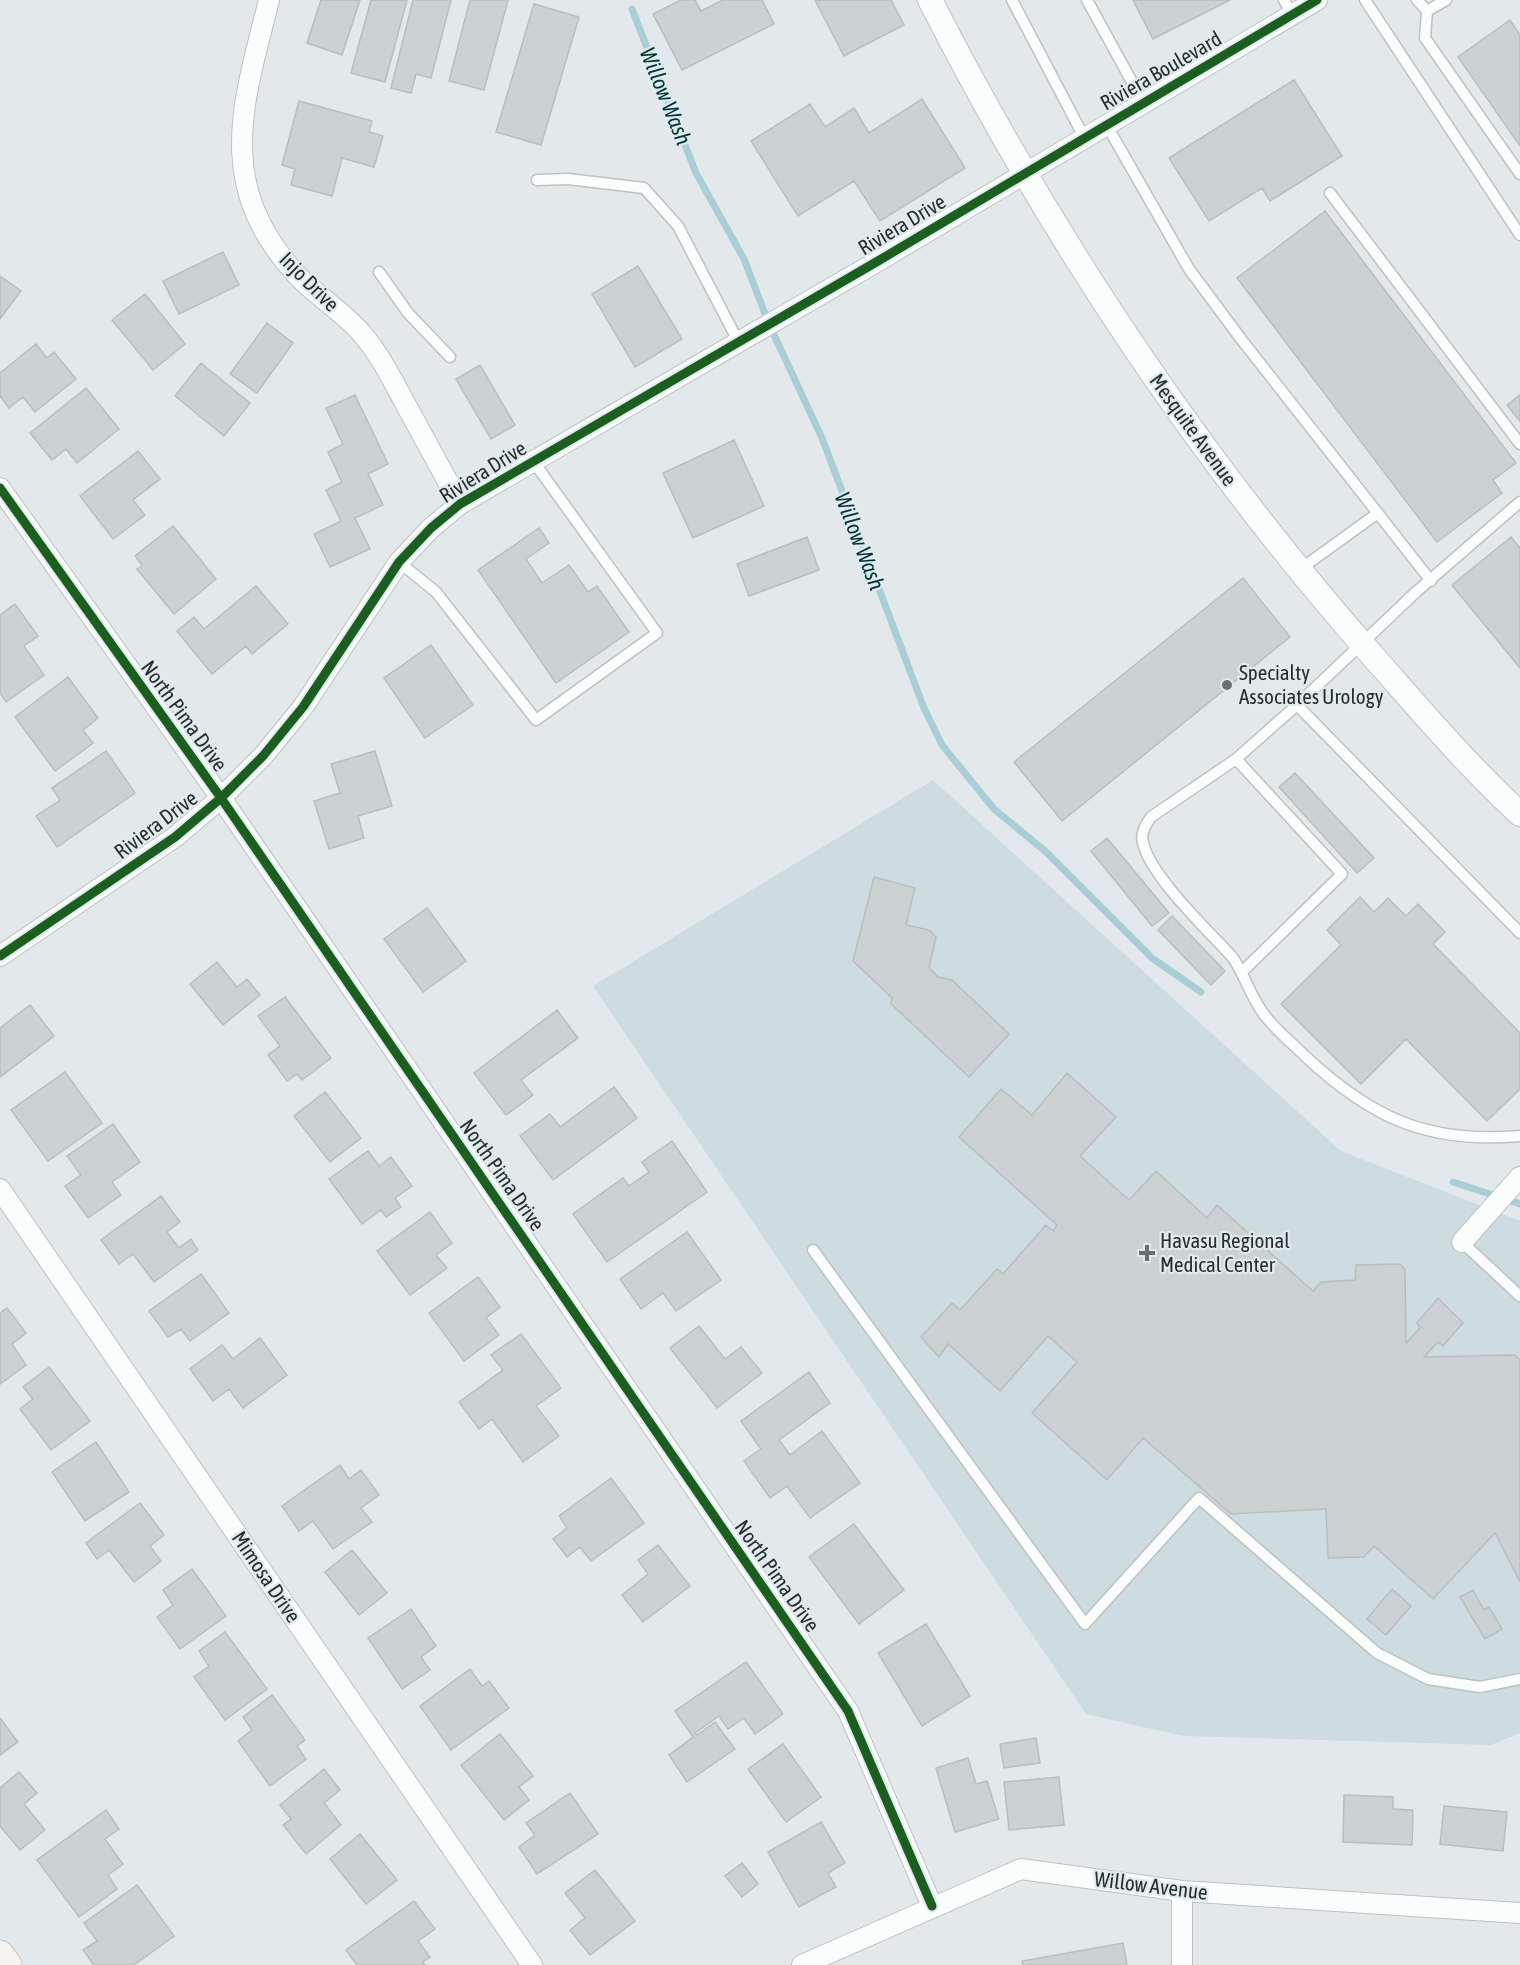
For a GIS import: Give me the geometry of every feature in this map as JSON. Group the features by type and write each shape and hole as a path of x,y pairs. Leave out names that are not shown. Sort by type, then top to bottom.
{"main road":[{"path":"0,1954 8,1965"}],"street":[{"name":"Injo Drive","path":"269,0 243,106 242,162 252,206 272,243 296,274 363,334 390,375 460,504"},
{"name":"Mesquite Avenue","path":"930,0 1024,174 1122,330 1167,396 1299,570 1440,732 1520,814"},
{"name":"Riviera Boulevard","path":"1024,174 1143,102 1288,8 1317,0"},
{"name":"Riviera Drive","path":"0,956 175,837 221,798 263,756 303,707 399,562 431,528 460,504 1024,174"},
{"name":"North Pima Drive","path":"0,488 221,798 848,1711 932,1906"},
{"path":"1462,1242 1517,1181"},
{"name":"Mimosa Drive","path":"0,1189 532,1965"},
{"name":"Willow Avenue","path":"802,1965 932,1906 1021,1869 1182,1891 1520,1913"},
{"path":"1182,1891 1182,1965"}],"lane":[{"path":"1012,0 1084,137"},
{"path":"1088,0 1143,102"},
{"path":"1365,0 1519,230"},
{"path":"1417,0 1427,11 1425,38 1520,174"},
{"path":"1427,11 1446,0"},
{"path":"1106,124 1190,269 1241,339 1431,581"},
{"path":"537,180 568,179 644,188 678,226 738,341"},
{"path":"1330,193 1520,444"},
{"path":"379,272 408,313 450,357"},
{"path":"399,562 436,592 536,720 657,633 533,461"},
{"path":"1520,503 1236,759 1150,817 1144,828 1142,841 1159,874 1242,972 1249,992 1266,1018 1321,1070 1361,1103 1412,1127 1457,1137 1490,1139 1520,1136"},
{"path":"1299,570 1378,513"},
{"path":"1297,705 1520,933"},
{"path":"1236,759 1342,874 1242,972"},
{"path":"1462,1242 1520,1296"},
{"path":"813,1250 1085,1624 1199,1498 1377,1653 1428,1679 1480,1687 1520,1679"}],"shaded area":[{"name":"Havasu Regional Medical Center","path":"933,780 1341,1151 1520,1221 1520,1733 1491,1745 1183,1736 1086,1714 593,986"}],"building":[{"path":"321,0 360,0 342,55 307,43"},
{"path":"371,0 407,0 385,82 351,73"},
{"path":"413,0 451,0 431,78 416,74 411,93 391,88"},
{"path":"470,0 508,0 484,90 449,81"},
{"path":"681,0 695,0 701,11 723,0 762,0 774,24 682,70 653,14"},
{"path":"815,0 891,0 904,25 844,56"},
{"path":"1133,0 1230,0 1153,39"},
{"path":"534,4 579,17 541,145 496,132"},
{"path":"1510,20 1520,35 1520,146 1458,57"},
{"path":"1294,80 1342,156 1270,201 1262,188 1209,221 1169,158"},
{"path":"922,99 965,168 880,221 854,181 798,216 751,141 810,104 825,127 854,108 869,133"},
{"path":"299,101 372,121 369,132 383,136 374,167 342,158 332,196 291,185 295,169 282,165"},
{"path":"1325,211 1516,463 1493,480 1502,493 1437,542 1237,278"},
{"path":"223,252 239,285 179,314 163,281"},
{"path":"638,266 682,339 635,367 592,294"},
{"path":"0,276 21,291 0,319"},
{"path":"145,294 185,344 153,370 112,320"},
{"path":"267,323 293,343 257,393 230,374"},
{"path":"36,344 47,358 54,352 76,379 35,412 23,397 9,408 0,396 0,373"},
{"path":"201,363 250,403 224,436 175,396"},
{"path":"480,365 515,425 491,439 456,379"},
{"path":"86,388 119,429 77,463 66,449 52,460 30,433"},
{"path":"355,395 388,464 368,474 383,505 355,518 370,549 330,567 314,534 341,521 326,490 342,482 328,452 343,444 326,408"},
{"path":"1520,395 1520,421 1507,405"},
{"path":"734,440 764,506 693,538 663,473"},
{"path":"138,451 160,479 133,500 145,515 113,539 80,496"},
{"path":"173,526 216,579 174,614 137,569 142,565 135,556"},
{"path":"539,528 549,543 526,559 542,583 569,565 588,592 597,586 629,632 556,683 478,570"},
{"path":"807,537 819,570 749,596 737,564"},
{"path":"1511,537 1520,548 1520,668 1452,585"},
{"path":"1243,578 1290,637 1062,821 1014,762"},
{"path":"256,586 288,624 252,654 246,646 212,674 177,631 194,617 204,629"},
{"path":"15,604 38,636 24,646 44,675 6,702 0,693 0,615"},
{"path":"431,645 473,705 425,738 384,678"},
{"path":"68,677 98,718 83,730 93,743 55,771 15,717"},
{"path":"106,751 135,793 57,847 36,816 60,800 52,788"},
{"path":"375,751 392,806 358,816 364,838 329,849 314,801 340,793 331,764"},
{"path":"1295,773 1374,858 1357,873 1279,787"},
{"path":"1107,838 1169,913 1152,926 1091,851"},
{"path":"874,877 915,888 906,925 929,930 936,937 929,968 938,977 952,980 1009,1034 969,1077 891,1004 892,998 853,961"},
{"path":"1360,897 1374,912 1388,898 1406,916 1418,904 1445,932 1433,944 1520,1033 1520,1089 1487,1121 1406,1039 1361,1084 1281,1004 1341,945 1327,930"},
{"path":"427,908 466,961 423,992 384,939"},
{"path":"1172,916 1225,971 1211,985 1158,930"},
{"path":"217,962 237,987 247,979 260,995 223,1025 190,984"},
{"path":"285,997 331,1058 302,1080 297,1074 287,1081 268,1055 280,1046 258,1016"},
{"path":"30,1005 54,1036 0,1077 0,1028"},
{"path":"557,1010 578,1038 521,1080 533,1095 506,1115 474,1073"},
{"path":"65,1072 102,1123 48,1161 11,1110"},
{"path":"1067,1073 1116,1117 1080,1156 1129,1200 1156,1171 1207,1218 1217,1205 1313,1291 1321,1282 1355,1280 1356,1265 1400,1264 1405,1270 1406,1343 1420,1328 1417,1323 1438,1298 1463,1323 1443,1346 1438,1342 1424,1357 1514,1355 1520,1360 1520,1582 1495,1533 1433,1599 1374,1546 1364,1557 1328,1558 1326,1509 1231,1514 1143,1438 1107,1480 1032,1413 1077,1362 1048,1336 1000,1391 948,1344 939,1357 921,1337 952,1303 960,1310 997,1269 1003,1274 1046,1225 1053,1231 1057,1225 959,1137 1001,1089 1032,1115"},
{"path":"614,1087 637,1118 553,1180 520,1136 550,1114 560,1127"},
{"path":"325,1092 361,1138 330,1162 294,1116"},
{"path":"113,1124 140,1162 112,1182 121,1195 88,1218 65,1186 81,1175 67,1156"},
{"path":"672,1141 707,1192 607,1262 573,1214 623,1178 629,1186 649,1172 642,1162"},
{"path":"368,1151 379,1166 391,1157 412,1186 395,1198 401,1207 386,1217 381,1210 362,1224 329,1179"},
{"path":"161,1196 180,1222 167,1232 179,1248 191,1239 198,1250 154,1282 133,1254 119,1264 101,1240"},
{"path":"430,1212 452,1243 436,1255 447,1268 410,1295 377,1251"},
{"path":"687,1232 721,1280 676,1311 663,1293 641,1309 620,1279"},
{"path":"201,1274 229,1313 190,1341 181,1329 168,1337 149,1311"},
{"path":"478,1277 500,1307 486,1318 499,1335 464,1361 429,1313"},
{"path":"7,1308 26,1333 12,1344 26,1365 0,1384 0,1313"},
{"path":"699,1326 725,1359 741,1347 762,1373 717,1408 670,1348"},
{"path":"521,1334 561,1388 536,1406 559,1436 523,1462 492,1419 479,1429 459,1402 503,1370 491,1355"},
{"path":"260,1338 287,1375 243,1408 229,1389 213,1401 190,1369 222,1345 233,1359"},
{"path":"49,1367 90,1421 51,1450 20,1409 33,1399 23,1387"},
{"path":"809,1372 830,1403 779,1440 790,1455 822,1431 860,1483 810,1518 787,1486 770,1498 744,1461 761,1449 741,1421"},
{"path":"96,1442 129,1492 85,1521 52,1472"},
{"path":"340,1465 349,1479 361,1470 379,1495 361,1508 372,1522 333,1549 313,1521 299,1531 282,1506"},
{"path":"611,1478 644,1523 591,1561 580,1547 567,1557 553,1539 567,1528 559,1516"},
{"path":"140,1503 164,1535 150,1546 161,1561 134,1582 109,1550 97,1559 86,1543"},
{"path":"854,1524 904,1590 859,1624 809,1557"},
{"path":"658,1545 690,1586 643,1622 622,1595 648,1574 638,1560"},
{"path":"352,1550 387,1593 359,1615 325,1572"},
{"path":"192,1569 226,1616 180,1649 157,1617 173,1605 163,1590"},
{"path":"1392,1589 1411,1606 1386,1635 1367,1619"},
{"path":"1473,1590 1484,1610 1489,1607 1502,1629 1485,1639 1460,1597"},
{"path":"411,1609 436,1646 421,1657 430,1670 402,1689 368,1638"},
{"path":"926,1624 970,1696 922,1726 878,1653"},
{"path":"225,1632 267,1689 225,1720 194,1677 209,1666 199,1651"},
{"path":"746,1662 783,1714 755,1734 744,1718 728,1729 719,1716 695,1733 697,1735 715,1722 735,1749 687,1782 669,1755 693,1737 675,1711"},
{"path":"470,1669 482,1686 489,1681 509,1708 451,1750 420,1706"},
{"path":"272,1695 305,1740 297,1746 306,1759 270,1786 238,1741 252,1730 243,1717"},
{"path":"0,1718 18,1742 0,1755"},
{"path":"500,1734 533,1776 519,1787 529,1800 504,1820 461,1765"},
{"path":"1036,1738 1040,1763 1004,1768 1000,1744"},
{"path":"783,1744 821,1797 786,1822 748,1769"},
{"path":"968,1758 976,1784 987,1781 999,1819 955,1832 936,1768"},
{"path":"324,1769 340,1790 324,1803 341,1825 306,1854 283,1825 291,1819 280,1805"},
{"path":"19,1772 37,1793 24,1804 45,1830 20,1850 0,1826 0,1788"},
{"path":"1059,1777 1064,1825 1009,1830 1004,1782"},
{"path":"570,1793 598,1834 537,1874 519,1847 535,1835 526,1823"},
{"path":"1344,1795 1393,1797 1393,1809 1413,1810 1412,1845 1343,1842"},
{"path":"1444,1806 1507,1812 1503,1851 1440,1844"},
{"path":"106,1810 119,1829 105,1839 123,1864 108,1875 117,1889 79,1917 37,1860"},
{"path":"821,1822 845,1863 828,1873 836,1887 799,1907 768,1852"},
{"path":"360,1834 397,1880 366,1904 330,1859"},
{"path":"742,1863 758,1884 742,1897 725,1876"},
{"path":"595,1870 635,1921 590,1955 570,1930 585,1918 565,1893"},
{"path":"137,1885 174,1936 134,1965 94,1965 83,1950 97,1941 84,1923"},
{"path":"414,1901 435,1929 418,1941 430,1957 423,1962 425,1965 357,1965 346,1950"},
{"path":"1123,1943 1127,1965 1023,1965 1022,1961"}],"waterway":[{"name":"Willow Wash","path":"632,9 696,173 744,259 769,324 822,438 924,708 942,745 994,809 1045,851 1152,958 1201,992"},
{"name":"Willow Wash","path":"1453,1182 1520,1204"}],"cycle path":[{"path":"0,956 175,837 221,798 263,756 303,707 399,562 431,528 460,504 878,261 1317,0"},
{"path":"0,488 221,798 848,1711 932,1906"}],"place":[{"name":"Specialty Associates Urology","path":"1227,685"},
{"name":"Havasu Regional Medical Center","path":"1147,1253"}]}
